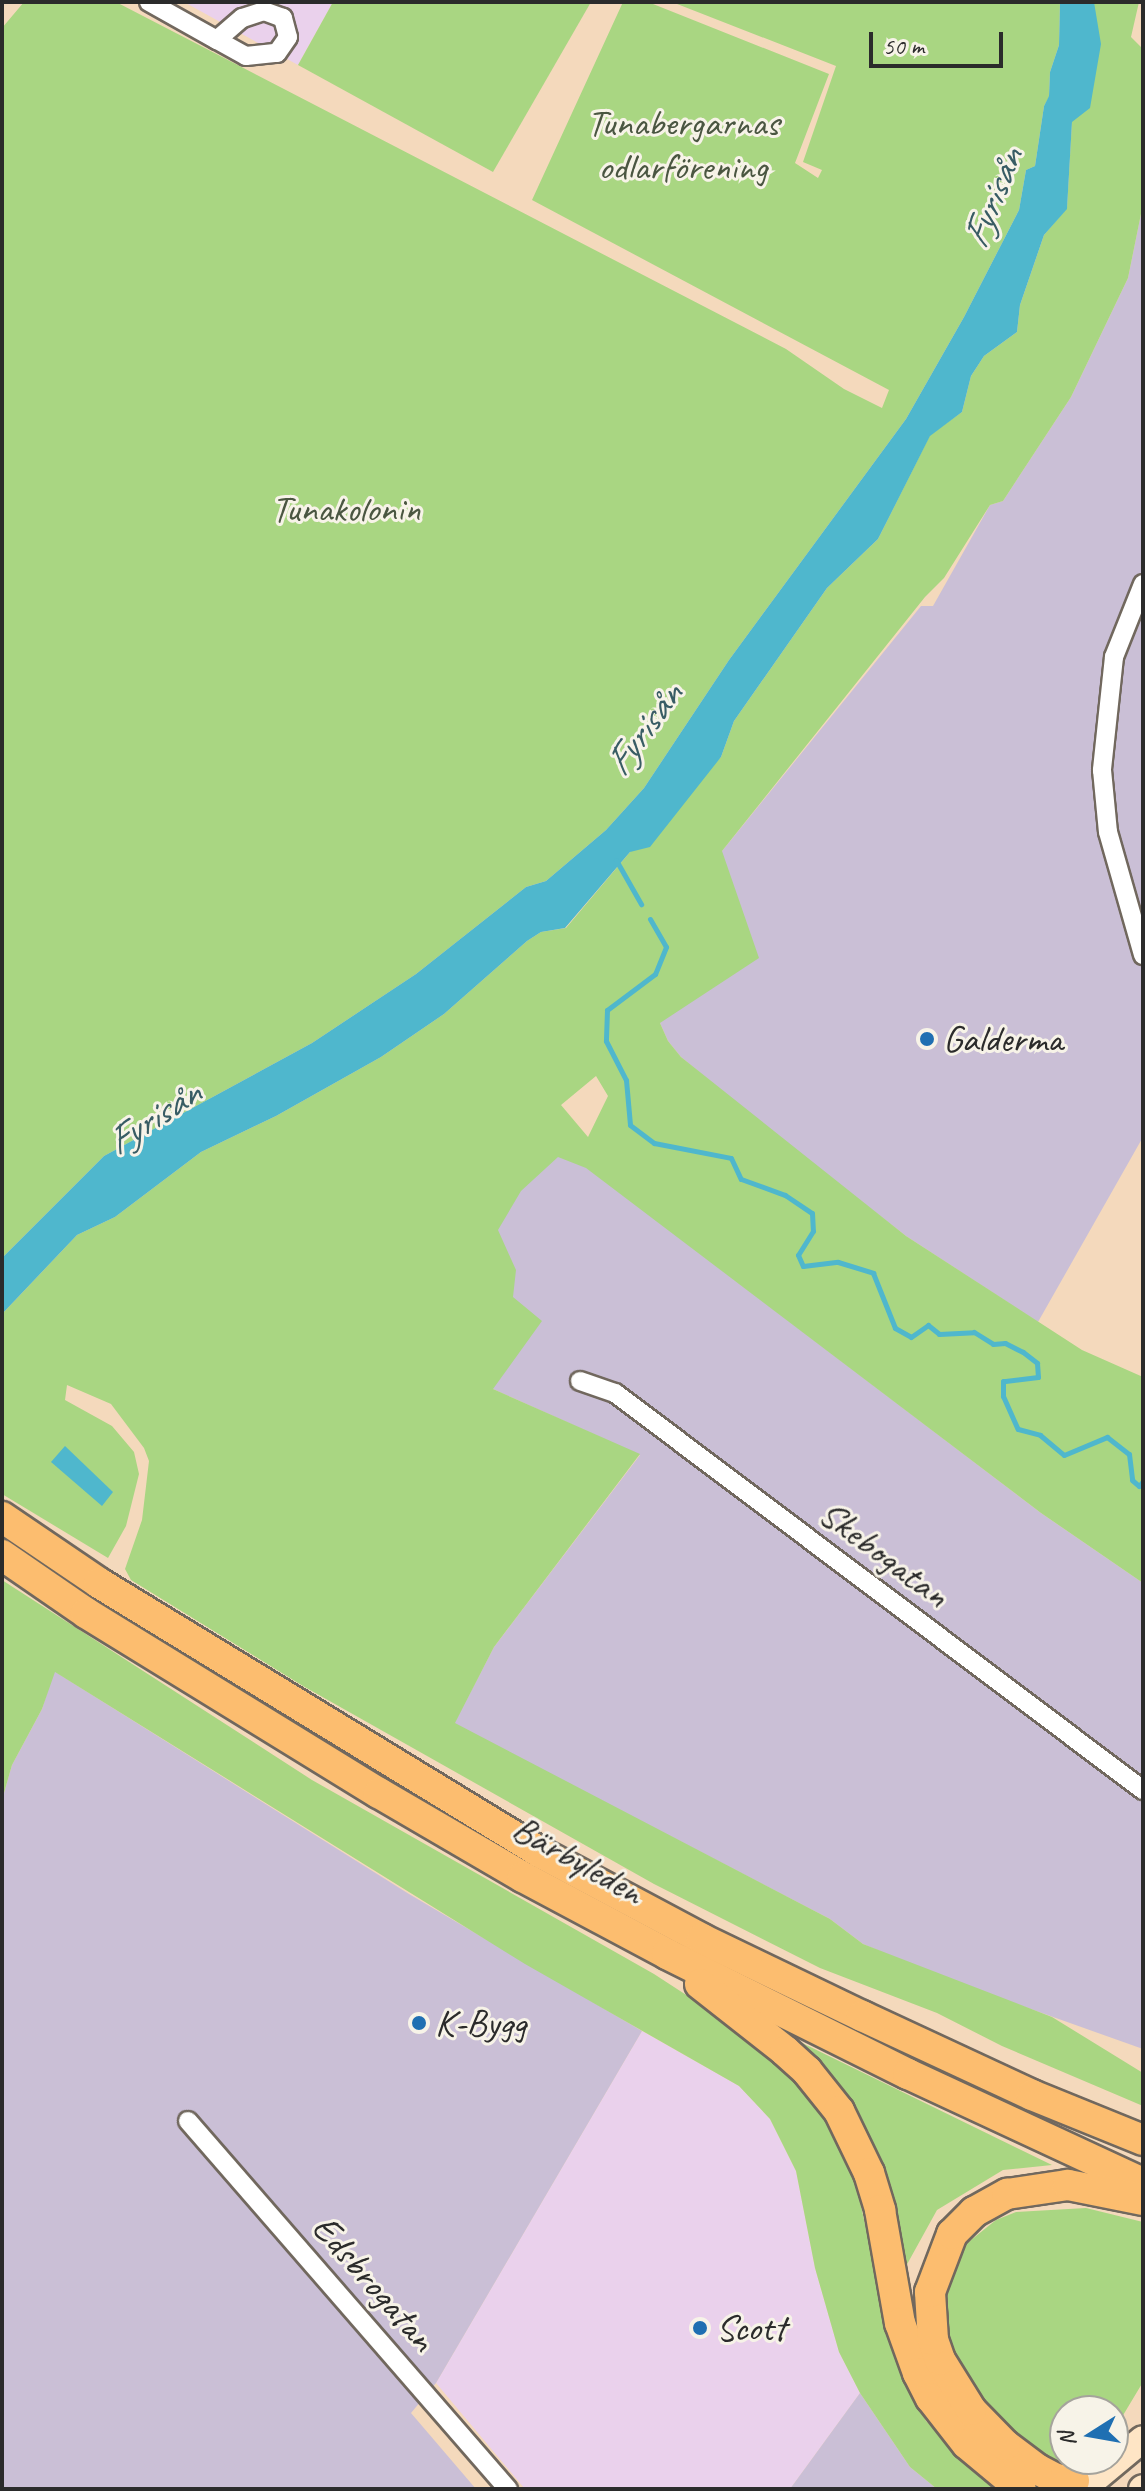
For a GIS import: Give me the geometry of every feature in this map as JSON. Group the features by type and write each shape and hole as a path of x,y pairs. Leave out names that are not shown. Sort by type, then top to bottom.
{"main road":[{"name":"Bärbyleden","path":"4,1518 99,1583 543,1854 702,1939 862,2016 1032,2095 1143,2140"},
{"name":"Bärbyleden","path":"2,1555 86,1613 379,1793 523,1877 667,1954 908,2074 1143,2183"},
{"path":"667,1954 711,1995 785,2051 839,2111 869,2173 880,2210 900,2323 918,2373 931,2398 967,2444 1021,2489"},
{"path":"1143,2200 1068,2185 1007,2194 974,2212 952,2234 930,2292 933,2340 940,2360 971,2410 1029,2464 1056,2479 1086,2485 1143,2439"}],"street":[{"path":"149,2 217,40"},
{"path":"1143,584 1114,657 1102,770 1108,832 1143,955"},
{"name":"Skebogatan","path":"580,1381 615,1393 1143,1790"},
{"name":"Edsbrogatan","path":"188,2121 508,2489"}],"shaded area":[{"path":"184,2 333,2 298,65"},
{"path":"1143,204 1143,1137 1038,1322 906,1236 773,1133 681,1057 668,1041 660,1023 722,851 921,606 933,606 990,505 1003,501 1071,397 1128,278"},
{"path":"544,1135 1041,1513 1143,1583 1143,2049 949,1980 863,1944 830,1919 454,1724 494,1647 640,1455 493,1389 417,1273"},
{"path":"54,1671 409,1894 642,2031 436,2383 411,2413 476,2489 2,2489 2,1800 12,1765 42,1709"},
{"path":"642,2031 739,2086 770,2119 796,2171 815,2268 839,2352 860,2393 790,2489 525,2489 436,2383"},
{"path":"860,2393 910,2467 937,2489 790,2489"}],"green space":[{"name":"Tunakolonin","path":"24,2 116,2 786,349 844,389 882,408 889,390 532,200 623,2 648,2 829,74 795,163 818,178 822,170 803,162 836,66 672,2 1060,2 1059,45 1050,72 1049,97 1044,106 1035,166 1026,170 1019,210 964,317 906,419 729,660 644,788 606,830 546,881 526,887 416,974 312,1043 104,1156 2,1258 2,28"},
{"path":"333,2 591,2 493,172 298,65"},
{"path":"1094,2 1139,2 1131,37 1143,49 1143,204 1128,278 1071,397 1003,501 990,505 944,578 925,597 722,851 759,958 660,1023 668,1041 681,1057 906,1236 1082,1350 1143,1377 1143,1583 1041,1513 586,1168 558,1157 521,1191 498,1230 516,1270 513,1297 542,1321 493,1389 640,1454 494,1647 455,1723 830,1919 863,1944 1052,2017 1143,2073 1143,2106 1002,2046 937,2013 820,1968 654,1884 303,1686 131,1580 125,1569 142,1520 149,1461 144,1448 111,1404 67,1385 65,1400 112,1426 134,1452 139,1474 126,1526 108,1558 2,1494 2,1314 77,1235 115,1217 201,1152 276,1116 381,1057 444,1014 527,941 541,932 566,928 630,852 721,757 734,721 827,588 878,539 930,435 962,412 971,376 984,356 1017,332 1020,305 1044,235 1067,208 1072,121","holes":["596,1076 608,1096 588,1137 561,1105"]},
{"path":"2,1580 312,1780 654,1974 737,2028 807,2092 850,2156 893,2351 926,2421 998,2489 937,2489 910,2467 860,2393 839,2352 815,2268 796,2171 770,2119 739,2086 525,1964 55,1672 42,1709 12,1765 2,1800"},
{"path":"792,2038 1052,2165 1003,2170 937,2210 905,2268"},
{"path":"1086,2208 1143,2222 1143,2382 1129,2405 1129,2395 1049,2395 1049,2463 1032,2453 973,2393 945,2337 947,2275 966,2244 996,2220 1016,2212"}],"water":[{"path":"1060,2 1094,2 1101,44 1090,108 1072,122 1067,209 1044,235 1020,305 1017,332 984,356 971,376 962,412 930,436 878,539 827,588 734,721 721,757 650,847 630,852 565,928 541,932 527,941 444,1014 381,1057 276,1116 201,1152 115,1217 77,1235 2,1314 2,1258 104,1156 312,1043 416,974 526,887 546,881 606,830 644,788 729,660 906,419 964,317 1019,210 1026,170 1035,166 1044,106 1049,96 1050,72 1059,45"},
{"path":"65,1446 113,1492 102,1506 51,1462"}],"waterway":[{"path":"616,860 641,904"},
{"path":"650,919 666,947 655,974 607,1010 606,1041 626,1080 630,1125 654,1143 731,1158 741,1179 785,1195 812,1213 813,1231 798,1255 803,1266 838,1262 873,1273 895,1328 911,1337 928,1325 939,1334 974,1332 993,1344 1005,1343 1023,1352 1037,1363 1038,1377 1003,1381 1003,1396 1018,1429 1040,1435 1064,1455 1107,1437 1129,1454 1132,1480 1139,1486 1143,1481"}],"place":[{"name":"Galderma","path":"927,1039"},
{"name":"K-Bygg","path":"419,2023"},
{"name":"Scott","path":"700,2328"}],"park label":[{"name":"Tunabergarnas odlarförening","path":"683,145"}],"water label":[{"name":"Fyrisån","path":"992,198"},
{"name":"Fyrisån","path":"643,729"},
{"name":"Fyrisån","path":"153,1117"}]}
